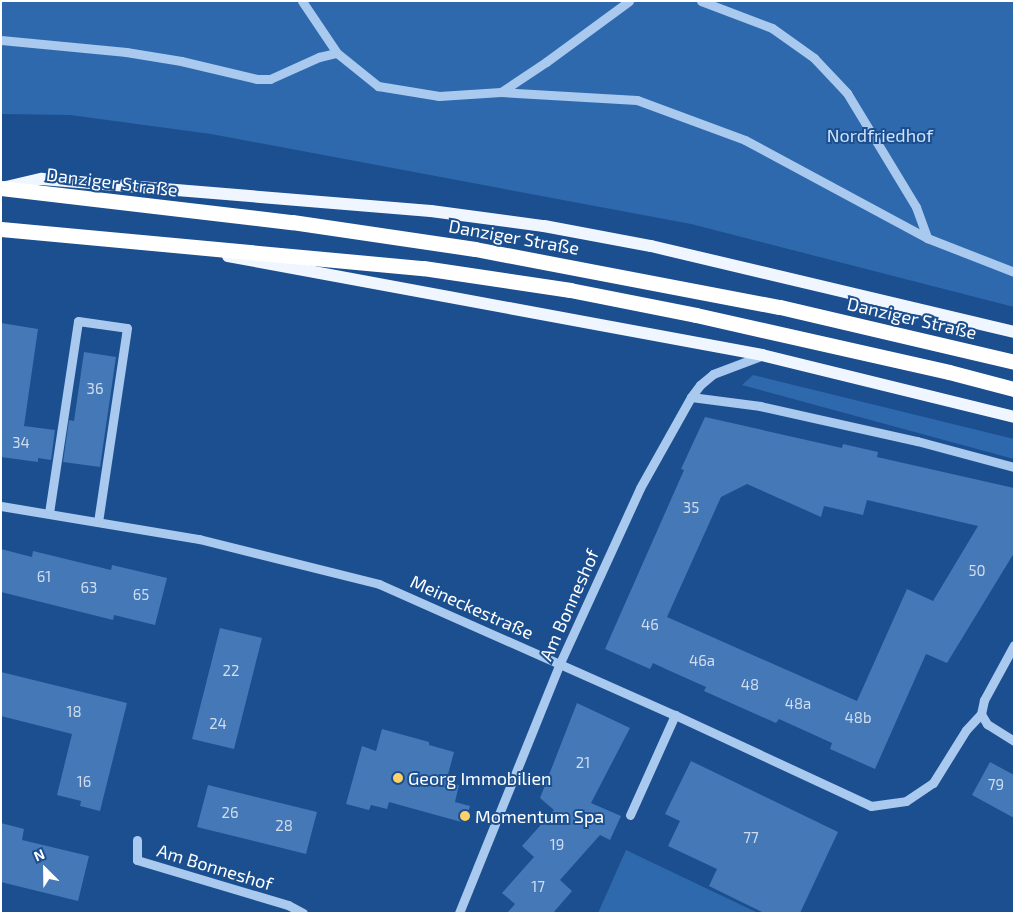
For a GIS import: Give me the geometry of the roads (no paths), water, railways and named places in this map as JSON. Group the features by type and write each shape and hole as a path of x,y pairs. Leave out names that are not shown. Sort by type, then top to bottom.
{"highway":[{"name":"Danziger Straße","path":"1,188 292,222 475,249 780,307 961,348 1014,362"},
{"path":"1,229 423,268 570,290 696,315 949,372 1014,389"}],"main road":[{"name":"Danziger Straße","path":"1,188 42,179 431,211 544,226 651,246 1014,332"},
{"path":"156,244 299,268 762,355 1014,417"}],"street":[{"path":"302,1 337,52 378,86 439,96 501,92 638,100 746,140 927,238 1014,272"},
{"path":"501,92 546,62 629,1"},
{"path":"701,1 772,28 814,58 847,93 916,207 927,238"},
{"path":"1,40 126,52 181,61 257,79 276,77 319,57 337,52"},
{"path":"49,513 78,321 127,328 98,522"},
{"name":"Am Bonneshof","path":"459,913 560,663 640,488 691,397 713,374 762,355"},
{"path":"691,397 760,406 916,441 1014,467"},
{"name":"Meineckestraße","path":"1,506 199,539 379,584 560,663 871,806 906,801 933,783 966,730 981,714"},
{"path":"1014,645 984,700 981,714 987,724 1014,741"},
{"path":"630,815 675,715"},
{"name":"Am Bonneshof","path":"137,840 137,860 288,905 302,913"}],"place":[{"name":"Georg Immobilien","path":"398,778"},
{"name":"Momentum Spa","path":"465,816"}],"park label":[{"name":"Nordfriedhof","path":"880,135"}]}
